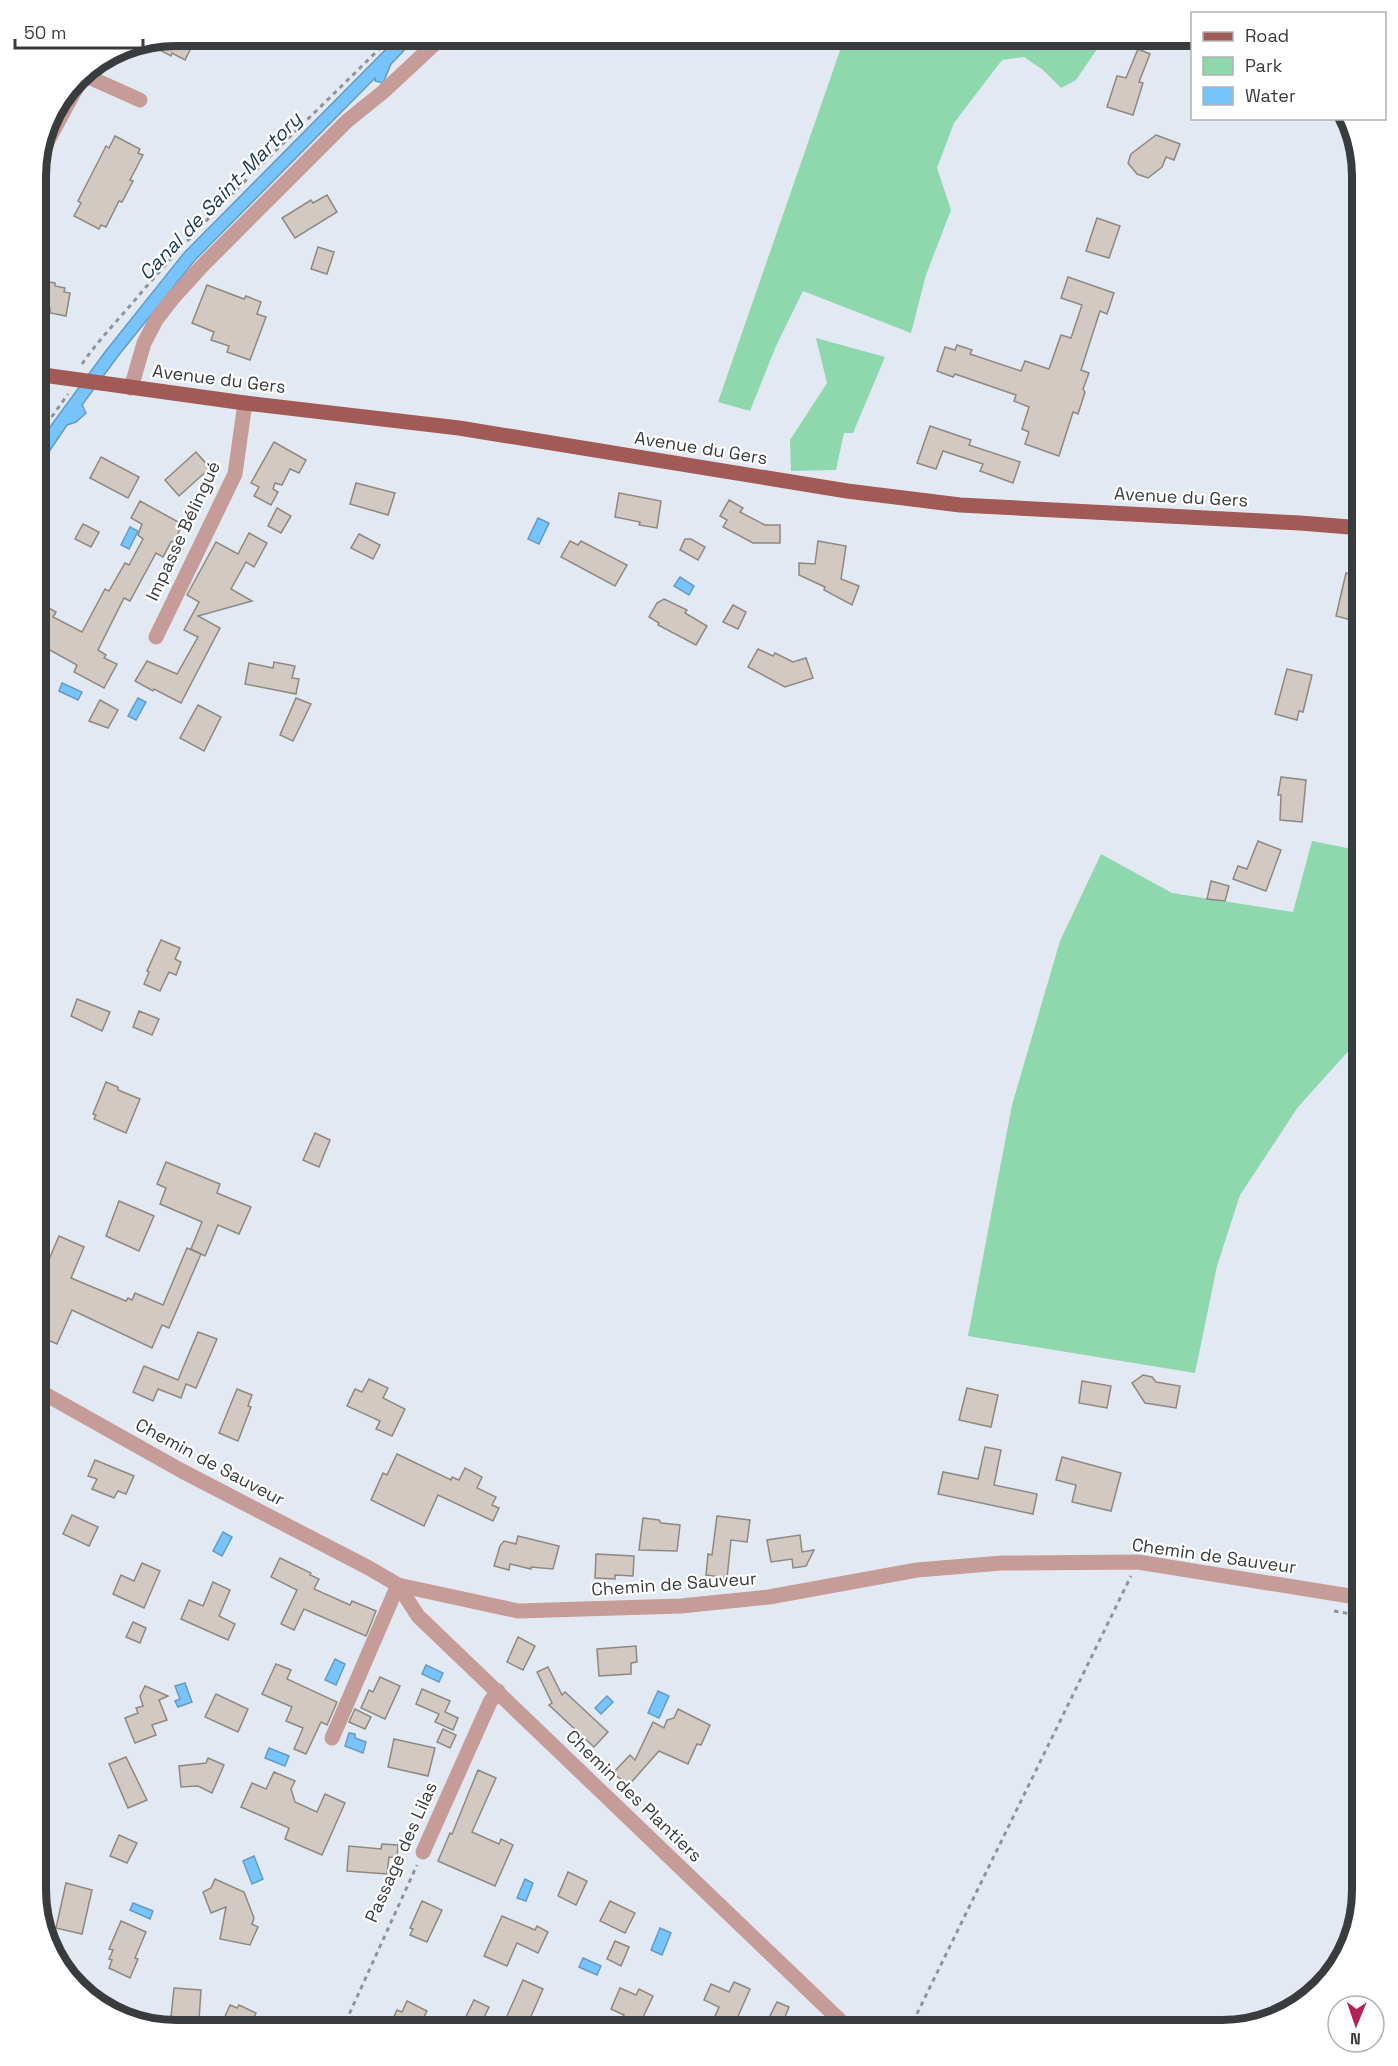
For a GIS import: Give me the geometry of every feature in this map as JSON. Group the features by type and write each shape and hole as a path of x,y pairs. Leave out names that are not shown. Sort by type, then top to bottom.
{"main road":[{"name":"Avenue du Gers","path":"47,376 245,403 459,428 824,487 960,505 1352,527"}],"street":[{"path":"130,388 156,320 180,290 347,121 383,92 431,47"},
{"path":"93,77 140,100"},
{"name":"Impasse Bélingué","path":"156,637 235,474 245,403"},
{"name":"Chemin de Sauveur","path":"46,1395 182,1471 398,1585 518,1611 681,1606 768,1597 917,1570 1002,1563 1136,1572 1352,1597"},
{"path":"332,1738 398,1585"},
{"name":"Chemin des Plantiers","path":"398,1585 418,1616 839,2020"},
{"name":"Passage des Lilas","path":"423,1852 490,1702 498,1691"}],"path":[{"path":"47,423 78,380 78,370 86,358 178,249 381,47"},
{"path":"1119,1576 1136,1572"},
{"path":"914,2020 1136,1572"},
{"path":"1324,1610 1352,1614"},
{"name":"Passage des Lilas","path":"347,2019 423,1852"}],"green space":[{"path":"841,47 1098,47 1076,80 1061,88 1043,70 1024,57 1002,60 954,123 937,168 951,210 926,275 911,333 803,291 776,346 750,411 718,402"},
{"path":"816,338 885,357 853,433 844,433 836,470 791,471 790,440 827,383"},
{"path":"1312,841 1352,849 1352,1047 1298,1107 1240,1195 1217,1266 1195,1373 968,1336 1012,1105 1060,941 1101,854 1172,893 1293,912"}],"water":[{"path":"388,47 407,47 391,64 383,83 375,81 375,78 195,260 82,405 86,413 76,422 67,425 47,455 47,431 105,352 184,253"},
{"path":"538,518 549,523 539,544 528,539"},
{"path":"130,527 138,531 129,549 121,545"},
{"path":"680,577 694,586 689,595 674,586"},
{"path":"62,683 82,692 78,700 59,691"},
{"path":"138,698 146,702 136,720 128,716"},
{"path":"223,1532 232,1537 222,1556 213,1551"},
{"path":"335,1659 345,1664 336,1685 325,1680"},
{"path":"426,1665 443,1673 439,1682 422,1674"},
{"path":"185,1683 192,1702 178,1707 175,1701 180,1699 175,1686"},
{"path":"658,1691 669,1696 659,1718 648,1713"},
{"path":"607,1696 613,1702 601,1714 595,1708"},
{"path":"349,1733 355,1734 355,1738 366,1742 363,1753 345,1746"},
{"path":"269,1748 289,1756 285,1766 265,1758"},
{"path":"254,1856 263,1879 252,1884 243,1861"},
{"path":"525,1879 533,1883 526,1901 517,1898"},
{"path":"133,1903 153,1911 150,1919 130,1910"},
{"path":"660,1928 671,1933 662,1955 651,1950"},
{"path":"583,1958 601,1966 597,1975 579,1967"}],"building":[{"path":"192,47 185,60 172,53 171,56 157,48"},
{"path":"1138,49 1150,54 1139,82 1143,83 1133,115 1107,107 1117,76 1126,78"},
{"path":"1156,135 1180,144 1174,160 1166,157 1162,167 1148,178 1137,174 1128,163 1131,154"},
{"path":"115,136 140,149 138,153 143,155 122,202 119,201 106,227 101,225 99,229 74,216 81,203 78,201 106,146 109,148"},
{"path":"327,195 337,212 295,238 282,218 311,200 313,203"},
{"path":"1097,218 1120,226 1109,258 1086,251"},
{"path":"318,247 334,252 327,274 311,269"},
{"path":"1068,277 1114,293 1107,314 1100,311 1081,370 1089,373 1083,389 1085,392 1078,414 1073,412 1059,456 1025,444 1029,432 1022,429 1029,407 1014,401 1016,395 955,374 953,377 937,371 945,347 955,350 957,345 972,350 970,354 1021,371 1025,361 1049,369 1061,335 1071,338 1082,305 1061,298"},
{"path":"47,282 55,283 55,286 65,288 64,292 70,293 66,316 50,313 50,308 47,308"},
{"path":"207,285 244,299 246,296 261,302 257,314 266,317 250,360 227,352 229,346 211,340 214,332 192,323"},
{"path":"930,426 971,440 969,445 1020,462 1013,483 980,471 983,464 943,451 936,469 917,463"},
{"path":"274,442 306,460 299,473 290,469 282,485 275,483 273,489 278,492 271,505 254,496 259,487 251,483"},
{"path":"196,452 210,468 179,496 165,480"},
{"path":"101,457 139,477 128,498 90,478"},
{"path":"356,483 395,493 388,515 350,504"},
{"path":"619,493 661,501 657,528 615,517"},
{"path":"729,500 743,508 740,512 765,525 780,525 780,543 753,543 723,527 727,520 720,516"},
{"path":"140,501 182,524 175,541 171,542 163,557 156,553 130,601 124,598 98,650 106,655 104,658 117,664 104,688 74,672 77,665 48,649 47,651 47,607 56,612 53,617 82,632 105,589 109,591 125,563 129,565 143,539 138,535 142,524 131,518"},
{"path":"277,508 291,516 281,533 268,526"},
{"path":"83,524 99,532 91,547 75,539"},
{"path":"249,533 267,543 254,567 246,562 231,589 252,601 198,616 220,628 181,703 135,681 147,661 177,674 198,637 184,630 199,602 187,595 188,593 216,542 238,554"},
{"path":"359,534 380,545 373,559 351,548"},
{"path":"685,539 691,539 705,547 698,560 680,550"},
{"path":"570,541 578,545 581,541 627,565 615,586 561,557"},
{"path":"818,541 846,546 841,579 859,586 852,605 824,590 825,587 799,575 799,563 815,564"},
{"path":"1346,573 1352,574 1352,620 1336,616"},
{"path":"664,599 687,610 685,613 707,626 696,645 658,625 659,623 649,617 657,603"},
{"path":"733,605 746,612 738,629 723,622"},
{"path":"758,649 773,656 775,653 793,662 806,658 813,678 785,687 748,667"},
{"path":"274,662 295,666 292,678 299,679 296,694 245,684 249,663 273,668"},
{"path":"1287,669 1312,675 1303,712 1299,711 1297,720 1275,714"},
{"path":"296,698 311,704 293,741 280,735"},
{"path":"100,700 118,710 108,728 89,721"},
{"path":"198,705 221,717 204,751 180,738"},
{"path":"1281,777 1306,780 1302,822 1280,820 1281,795 1278,795"},
{"path":"1258,841 1281,850 1266,891 1233,879 1238,866 1247,869"},
{"path":"1211,881 1229,886 1225,901 1207,899"},
{"path":"161,940 180,948 175,959 181,962 176,975 169,972 160,991 144,984 149,972 147,971"},
{"path":"77,999 110,1012 102,1031 71,1016"},
{"path":"139,1011 159,1019 152,1035 133,1027"},
{"path":"106,1082 140,1099 126,1133 94,1119 96,1115 93,1114"},
{"path":"315,1133 330,1140 319,1167 303,1160"},
{"path":"166,1162 220,1184 217,1193 251,1207 239,1234 218,1225 205,1256 191,1249 202,1222 160,1204 166,1188 157,1184"},
{"path":"119,1201 154,1216 139,1251 106,1236"},
{"path":"59,1236 84,1247 71,1278 126,1301 128,1298 132,1300 135,1293 163,1305 187,1248 201,1254 169,1328 162,1325 152,1348 72,1310 57,1344 46,1339 46,1266"},
{"path":"198,1332 217,1339 196,1388 186,1384 181,1398 158,1389 153,1401 133,1392 144,1366 178,1380"},
{"path":"1143,1375 1152,1377 1156,1382 1180,1386 1176,1408 1145,1403 1132,1383"},
{"path":"369,1379 388,1388 383,1398 405,1409 392,1436 376,1429 380,1421 347,1406 355,1389 362,1392"},
{"path":"1082,1381 1111,1386 1107,1408 1079,1403"},
{"path":"967,1388 998,1395 991,1427 959,1420"},
{"path":"237,1389 252,1395 248,1406 251,1407 238,1441 219,1433"},
{"path":"985,1447 1001,1450 994,1485 1037,1494 1033,1514 938,1494 943,1472 978,1479"},
{"path":"397,1454 451,1480 452,1477 459,1480 465,1468 482,1477 477,1488 496,1497 492,1505 499,1508 493,1521 438,1495 424,1526 371,1500 383,1473 387,1475"},
{"path":"1062,1457 1121,1473 1111,1511 1072,1502 1076,1485 1056,1480"},
{"path":"95,1460 134,1476 126,1494 118,1491 114,1498 92,1489 97,1479 88,1476"},
{"path":"72,1515 98,1527 89,1546 63,1534"},
{"path":"717,1516 750,1520 747,1542 731,1540 727,1578 706,1575 708,1554 712,1555"},
{"path":"643,1518 680,1525 677,1551 639,1550"},
{"path":"800,1535 802,1552 814,1550 806,1566 793,1568 792,1559 771,1562 767,1540"},
{"path":"518,1536 559,1546 553,1569 531,1567 531,1569 510,1564 509,1570 494,1566 500,1546 504,1541 516,1544"},
{"path":"596,1554 634,1556 633,1576 615,1575 615,1579 595,1578"},
{"path":"280,1558 319,1579 314,1589 350,1605 352,1601 376,1611 366,1636 304,1609 294,1630 281,1624 297,1590 271,1577"},
{"path":"142,1563 160,1571 144,1608 113,1594 121,1575 134,1581"},
{"path":"213,1582 230,1590 219,1616 235,1624 228,1640 181,1619 189,1600 203,1606"},
{"path":"133,1622 146,1628 140,1643 126,1637"},
{"path":"518,1637 535,1646 523,1670 507,1662"},
{"path":"636,1646 637,1662 631,1663 631,1674 599,1676 597,1649"},
{"path":"276,1664 291,1670 287,1679 337,1702 327,1725 321,1722 306,1754 294,1749 303,1728 286,1721 292,1707 262,1694"},
{"path":"548,1667 562,1695 565,1692 608,1732 594,1747 549,1705 552,1703 537,1672"},
{"path":"380,1677 400,1686 385,1719 361,1708 369,1690 373,1692"},
{"path":"145,1686 168,1696 159,1700 167,1720 152,1725 156,1735 135,1743 125,1718 138,1713 136,1708 143,1706 140,1696"},
{"path":"422,1689 450,1701 445,1712 458,1718 453,1730 435,1722 439,1714 416,1704"},
{"path":"216,1694 248,1709 238,1732 205,1717"},
{"path":"355,1709 371,1717 365,1729 349,1722"},
{"path":"678,1709 710,1725 701,1745 697,1744 688,1764 659,1751 627,1787 624,1785 625,1783 613,1773 630,1755 635,1760 653,1722 664,1728 667,1720 674,1718"},
{"path":"443,1729 456,1735 450,1748 437,1742"},
{"path":"394,1739 435,1748 428,1776 388,1767"},
{"path":"126,1757 147,1800 128,1808 109,1764"},
{"path":"208,1758 224,1765 212,1793 198,1786 181,1787 179,1766 206,1763"},
{"path":"478,1770 496,1778 472,1832 499,1844 501,1839 513,1845 495,1886 438,1861 450,1833 452,1834"},
{"path":"274,1772 295,1781 291,1789 295,1802 317,1812 325,1794 345,1803 322,1855 285,1839 289,1828 241,1807 252,1783 266,1789"},
{"path":"119,1835 137,1843 127,1863 110,1856"},
{"path":"382,1844 398,1845 397,1858 389,1857 387,1874 347,1871 349,1846 381,1849"},
{"path":"568,1872 587,1881 576,1905 558,1896"},
{"path":"215,1879 244,1892 254,1918 252,1924 258,1927 250,1945 220,1939 226,1907 211,1913 203,1892 211,1888"},
{"path":"66,1883 92,1890 82,1934 56,1928"},
{"path":"422,1901 442,1910 427,1942 410,1935 413,1929 410,1928"},
{"path":"610,1901 635,1913 625,1933 600,1921"},
{"path":"502,1916 535,1930 537,1926 548,1932 538,1953 517,1943 507,1966 484,1956"},
{"path":"121,1921 146,1932 135,1958 138,1959 130,1978 109,1968 112,1960 109,1959 113,1950 109,1949"},
{"path":"615,1941 629,1947 621,1966 607,1959"},
{"path":"523,1980 543,1989 530,2019 506,2019"},
{"path":"734,1982 750,1989 737,2020 714,2020 719,2007 704,2000 711,1984 729,1992"},
{"path":"174,1988 201,1990 199,2019 171,2017"},
{"path":"620,1988 636,1995 639,1989 653,1996 642,2019 622,2019 624,2015 611,2009"},
{"path":"474,2000 489,2007 483,2019 465,2019"},
{"path":"407,2001 427,2011 423,2019 393,2019 397,2010 402,2012"},
{"path":"777,2002 789,2007 784,2020 770,2016"},
{"path":"230,2005 237,2008 239,2005 256,2013 253,2019 224,2019"}],"water label":[{"name":"Canal de Saint-Martory","path":"220,196"}]}
